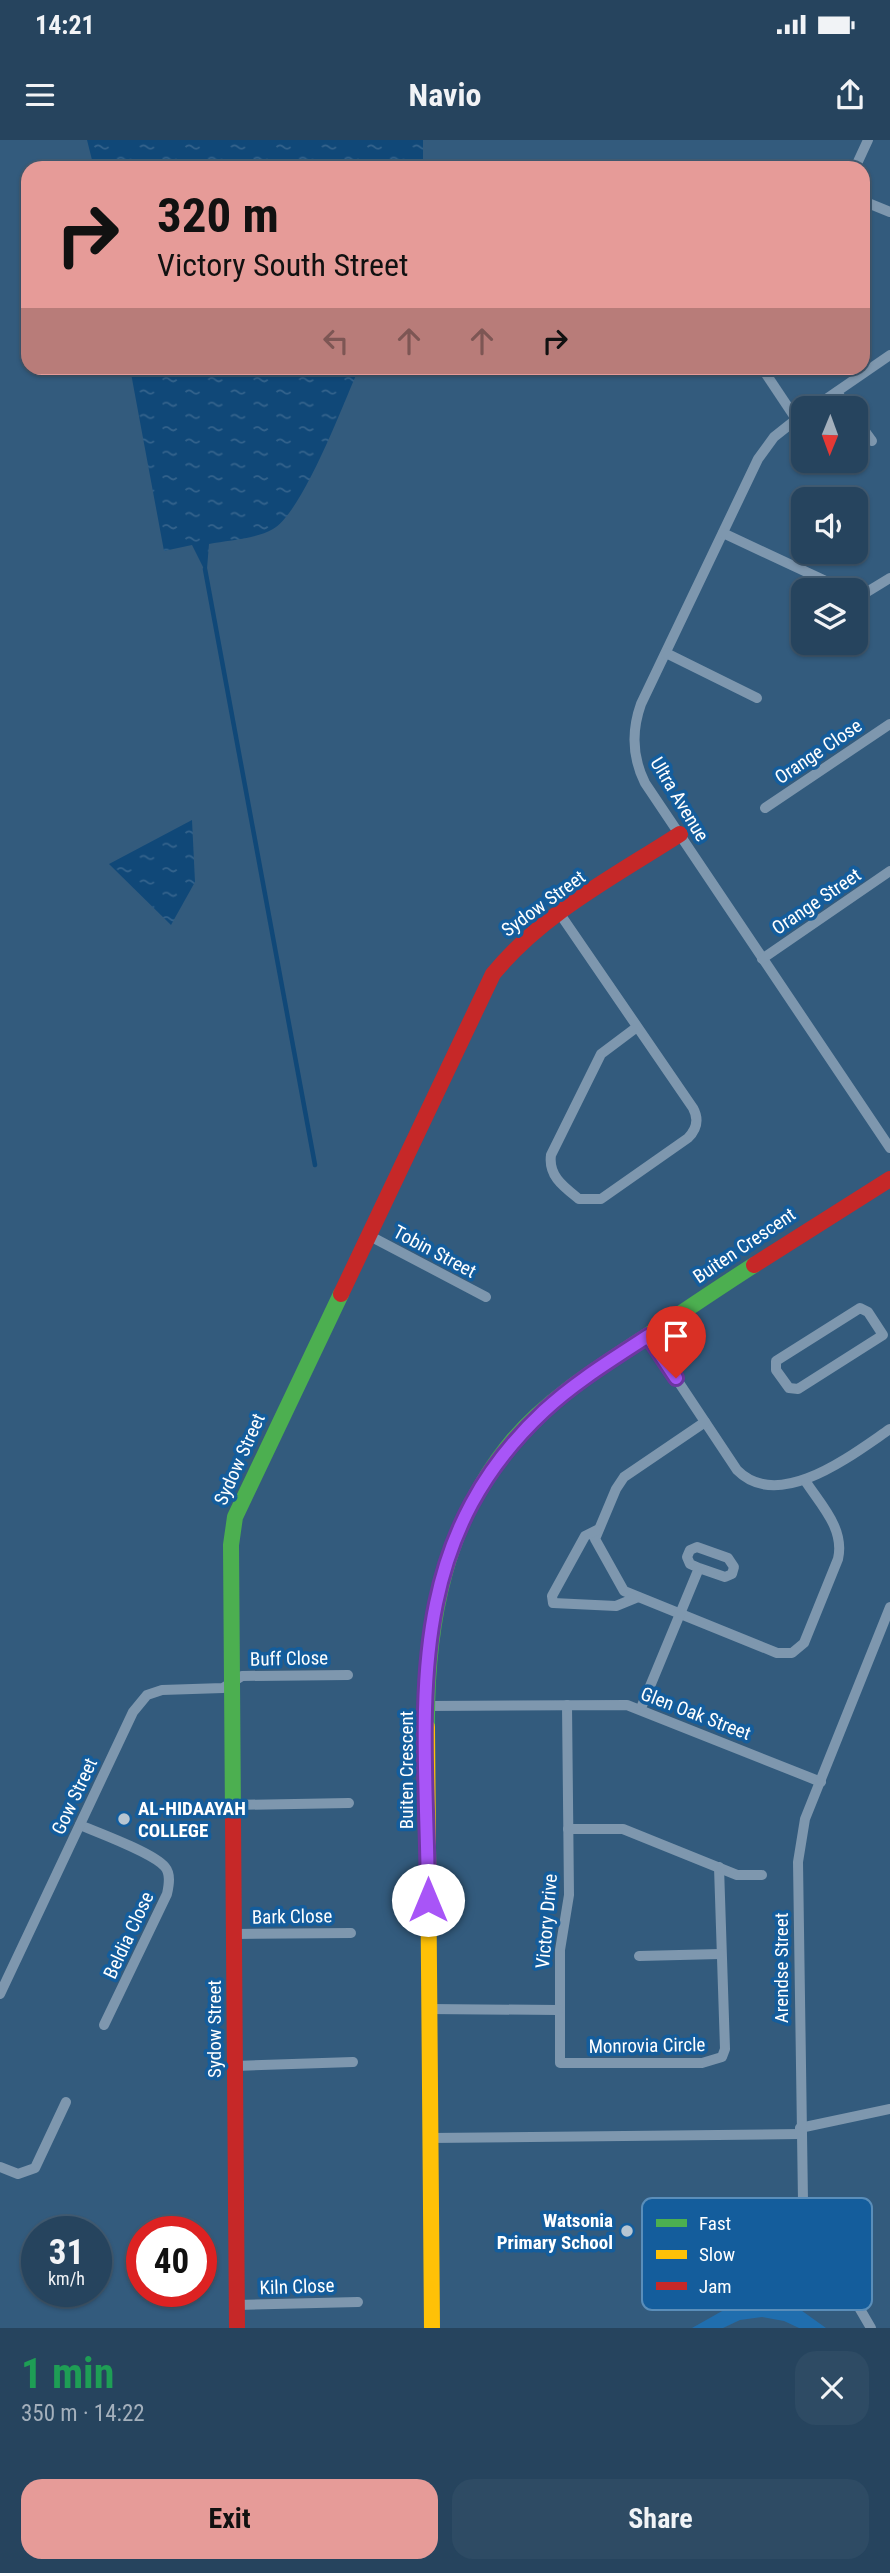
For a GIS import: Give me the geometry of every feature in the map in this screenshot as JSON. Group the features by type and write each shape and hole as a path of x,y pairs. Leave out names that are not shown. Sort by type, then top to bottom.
{"street":[{"path":"858,161 868,140"},
{"path":"870,204 890,212"},
{"path":"870,369 890,355"},
{"path":"768,375 791,405"},
{"path":"830,396 861,375"},
{"path":"836,392 839,396"},
{"name":"Ultra Avenue","path":"791,424 763,450 637,715 634,748 645,783 890,1148"},
{"path":"868,436 872,441"},
{"path":"723,533 819,578"},
{"path":"868,591 890,578"},
{"path":"666,653 757,698"},
{"name":"Orange Close","path":"765,808 890,724"},
{"name":"Sydow Street","path":"237,2328 231,1545 235,1517 493,974 512,949 680,834"},
{"name":"Orange Street","path":"762,959 890,872"},
{"path":"560,914 693,1108 697,1118 695,1129 688,1138 601,1199 579,1199 552,1171 551,1155 601,1054 637,1027"},
{"name":"Buiten Crescent","path":"432,2328 428,1651 440,1580 464,1515 491,1471 546,1409 812,1224 890,1178"},
{"name":"Tobin Street","path":"368,1235 486,1297"},
{"path":"883,1335 795,1390 787,1386 775,1367 779,1359 860,1308 869,1312 890,1346"},
{"path":"648,1336 737,1470 747,1478 763,1484 806,1482 890,1430"},
{"path":"705,1422 621,1480 597,1530 597,1546 618,1586 638,1597 777,1654 792,1653 800,1647 838,1559 840,1544 836,1528 806,1482"},
{"path":"597,1530 585,1536 552,1596 553,1604 616,1606 638,1597"},
{"path":"641,1708 699,1568"},
{"name":"Arendse Street","path":"803,2198 800,2184 798,1862 802,1829 890,1607"},
{"name":"Buff Close","path":"232,1682 242,1676 348,1675"},
{"name":"Gow Street","path":"0,1994 141,1700 162,1690 223,1688 232,1682"},
{"name":"Victory Drive","path":"558,2010 560,1950 569,1895 567,1705"},
{"name":"Glen Oak Street","path":"427,1706 627,1705 641,1708 821,1782"},
{"path":"233,1805 349,1803"},
{"name":"Beldia Close","path":"80,1825 155,1859 166,1868 169,1878 167,1894 104,2025"},
{"path":"568,1829 623,1829 737,1875 762,1875"},
{"name":"Monrovia Circle","path":"558,2010 560,2063 715,2062 722,2057 725,2049 719,1867"},
{"name":"Bark Close","path":"234,1934 351,1933"},
{"path":"639,1956 720,1954"},
{"path":"429,2009 558,2010"},
{"path":"235,2066 353,2062"},
{"path":"0,2167 18,2174 35,2168 66,2102"},
{"path":"430,2138 800,2131 890,2109"},
{"name":"Kiln Close","path":"237,2305 358,2302"},
{"name":"Arendse Street","path":"861,2310 871,2328"}],"shaded area":[{"path":"724,2310 801,2310 826,2328 799,2328 784,2321 762,2317 740,2320 723,2328 692,2328"}],"water":[{"path":"87,140 423,140 423,161 92,161"},
{"path":"131,375 356,375 322,455 285,519 273,529 258,535 209,544 207,569 204,569 192,545 164,551"},
{"path":"192,820 195,882 171,925 109,864"}],"waterway":[{"path":"205,569 315,1165"}],"traffic: fast":[{"path":"427,1727 430,1650 444,1575 471,1504 490,1471 527,1424 557,1398 754,1265"},
{"path":"233,1818 231,1545 235,1517 341,1294"}],"traffic: slow":[{"path":"427,1727 432,2328"}],"traffic: jam":[{"path":"341,1294 493,974 534,932 557,914 680,834"},
{"path":"754,1265 890,1179"},
{"path":"233,1818 237,2328"}],"place":[{"name":"AL-HIDAAYAH COLLEGE","path":"124,1819"},
{"name":"Watsonia Primary School","path":"627,2231"}],"route":[{"path":"428,1900 427,1706 431,1618 445,1561 464,1515 491,1471 521,1434 546,1409 582,1380 648,1336 676,1378"}]}
